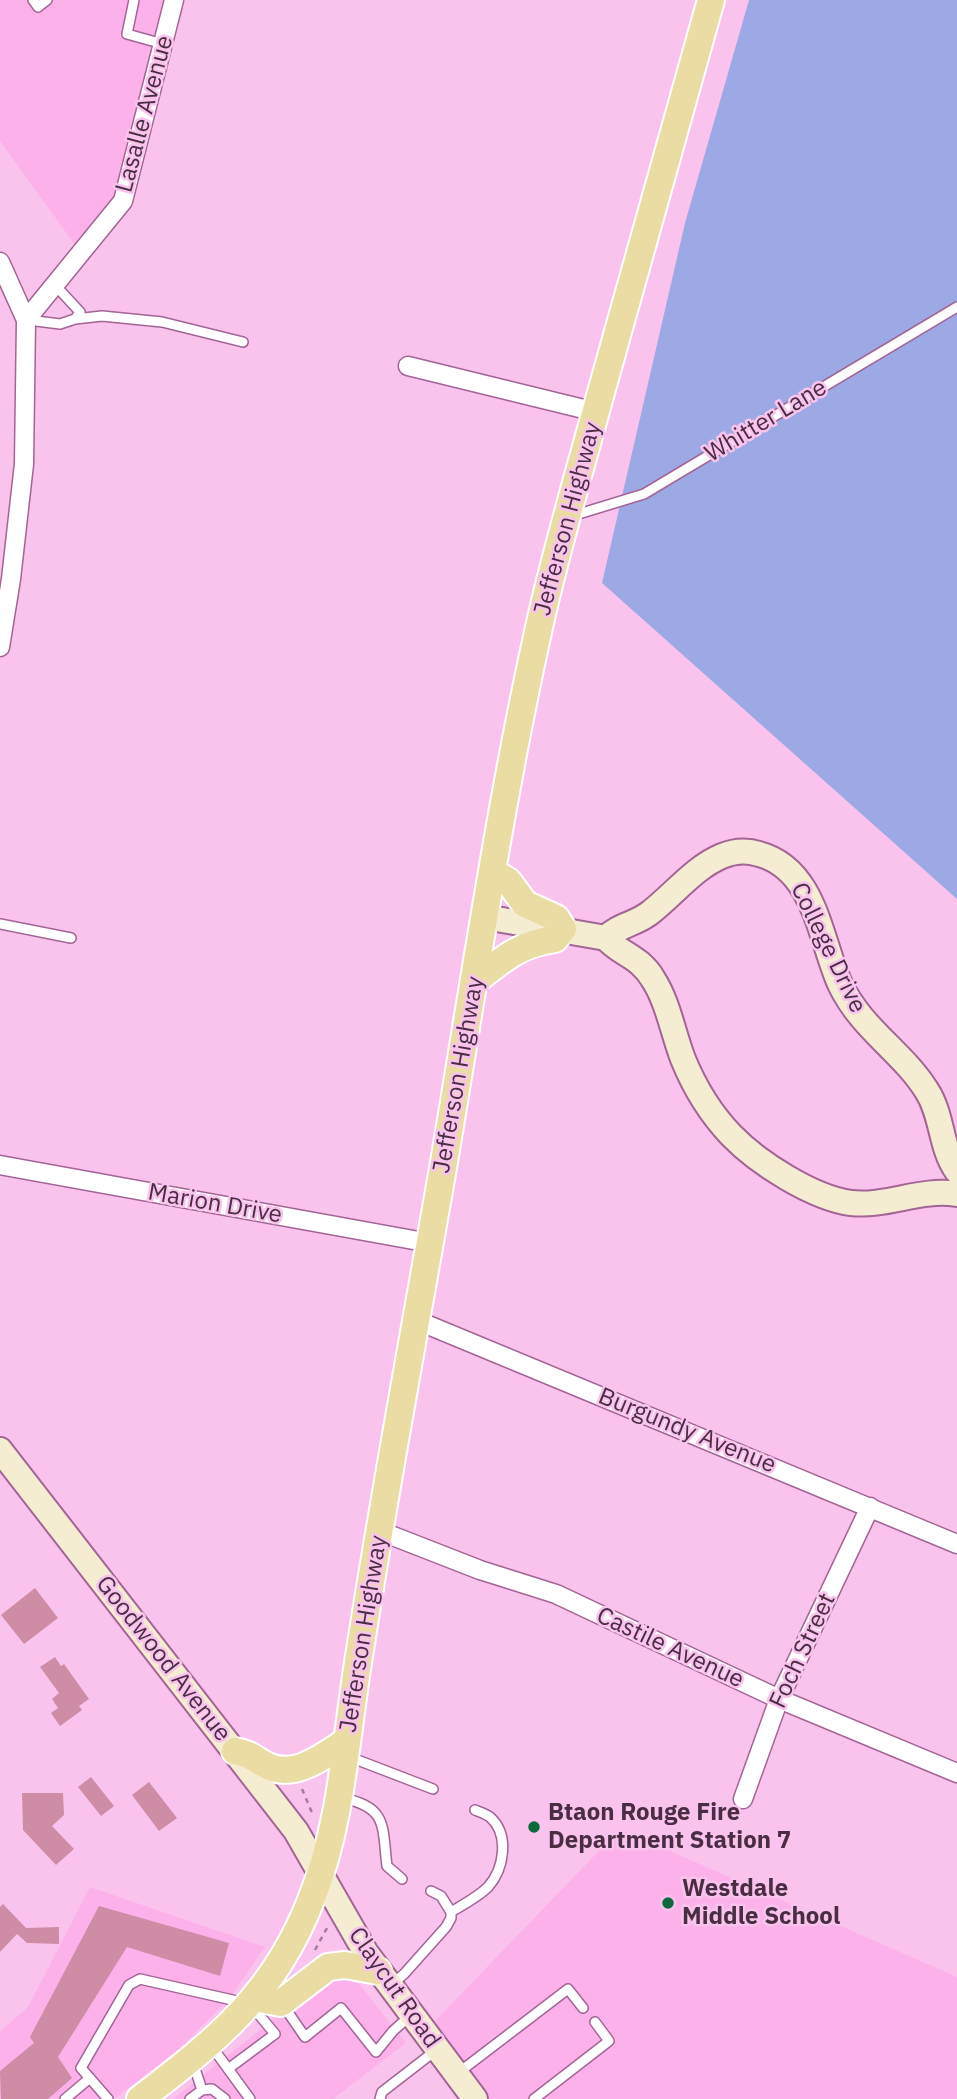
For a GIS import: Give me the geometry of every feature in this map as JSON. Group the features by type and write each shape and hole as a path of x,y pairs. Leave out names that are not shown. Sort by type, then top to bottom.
{"main road":[{"name":"Jefferson Highway","path":"140,2099 262,2001 313,1897 321,1872 338,1798 359,1651 485,917 538,630 711,0"},
{"path":"475,981 512,952 530,944 555,939 563,929 556,918 525,904 508,881 493,872"},
{"path":"235,1751 249,1753 266,1766 278,1770 298,1768 346,1748"},
{"path":"262,2001 328,1968 345,1965 384,1978"}],"street":[{"name":"Lasalle Avenue","path":"26,320 123,201 174,0"},
{"path":"0,262 26,320 24,464 0,647"},
{"path":"408,366 596,412"},
{"name":"College Drive","path":"606,937 614,929 636,922 650,913 706,865 722,856 737,852 754,852 770,857 798,880 808,896 841,986 859,1015 919,1079 929,1094 957,1171"},
{"path":"485,917 606,937 611,945 634,957 654,979 693,1080 732,1136 810,1190 830,1198 870,1204 939,1192 957,1194"},
{"path":"911,1196 930,1178 945,1144"},
{"name":"Marion Drive","path":"0,1165 430,1243"},
{"name":"Burgundy Avenue","path":"416,1320 957,1544"},
{"name":"Goodwood Avenue","path":"0,1450 296,1831 321,1872"},
{"name":"Foch Street","path":"743,1799 779,1699 870,1507"},
{"name":"Castile Avenue","path":"380,1531 480,1570 556,1594 779,1699 957,1773"},
{"name":"Claycut Road","path":"321,1872 354,1934 475,2099"}],"lane":[{"path":"33,0 38,6 47,0"},
{"path":"134,0 127,34 163,44"},
{"path":"55,285 80,312 75,319"},
{"name":"Whitter Lane","path":"567,517 644,494 957,307"},
{"path":"26,320 60,324 75,319 102,316 162,322 243,342"},
{"path":"0,924 71,938"},
{"path":"346,1748 433,1789"},
{"path":"338,1798 371,1807 376,1813 384,1827 387,1866 402,1879"},
{"path":"452,1912 488,1887 504,1853 503,1843 491,1818 475,1810"},
{"path":"384,1978 404,1974 451,1918 452,1912 441,1896 431,1891"},
{"path":"108,2099 80,2068 129,1985 140,1979 262,2001 305,2037 341,2008 376,2052 393,2031 412,2014"},
{"path":"456,2074 568,1990 583,2008"},
{"path":"228,2069 275,2034 262,2001"},
{"path":"534,2099 609,2041 595,2022"},
{"path":"380,2099 382,2091 438,2049"},
{"path":"201,2051 228,2069 250,2099"},
{"path":"201,2051 202,2090"},
{"path":"65,2099 90,2078"},
{"path":"190,2099 202,2090 212,2089 225,2099"}],"path":[{"path":"300,1785 313,1816"},
{"path":"307,1814 309,1808"},
{"path":"314,1953 328,1927"}],"shaded area":[{"path":"0,0 167,0 117,199 75,245 0,141"},
{"path":"749,0 957,0 957,899 602,583 685,223"},
{"name":"Westdale Middle School","path":"620,1829 957,1977 957,2099 485,2099 434,2022"},
{"path":"90,1887 265,1947 230,1998 180,2048 114,2099 0,2099 0,2031 28,2007"},
{"path":"336,1974 352,1975 406,2043 333,2099 173,2099 309,1991"}],"building":[{"path":"35,1588 58,1618 24,1644 1,1615"},
{"path":"55,1657 61,1666 64,1664 89,1699 79,1706 82,1710 60,1726 51,1713 58,1708 52,1699 59,1693 40,1667"},
{"path":"91,1777 114,1806 101,1816 78,1787"},
{"path":"149,1782 177,1818 159,1831 132,1795"},
{"path":"22,1793 63,1793 64,1815 52,1826 74,1849 56,1865 23,1830"},
{"path":"3,1904 26,1928 59,1927 59,1944 27,1943 17,1934 0,1952 0,1907"},
{"path":"99,1906 229,1943 220,1976 127,1947 58,2057 72,2078 48,2099 1,2099 0,2071 34,2043 30,2037"}],"place":[{"name":"Btaon Rouge Fire Department Station 7","path":"534,1827"},
{"name":"Westdale Middle School","path":"668,1903"}]}
